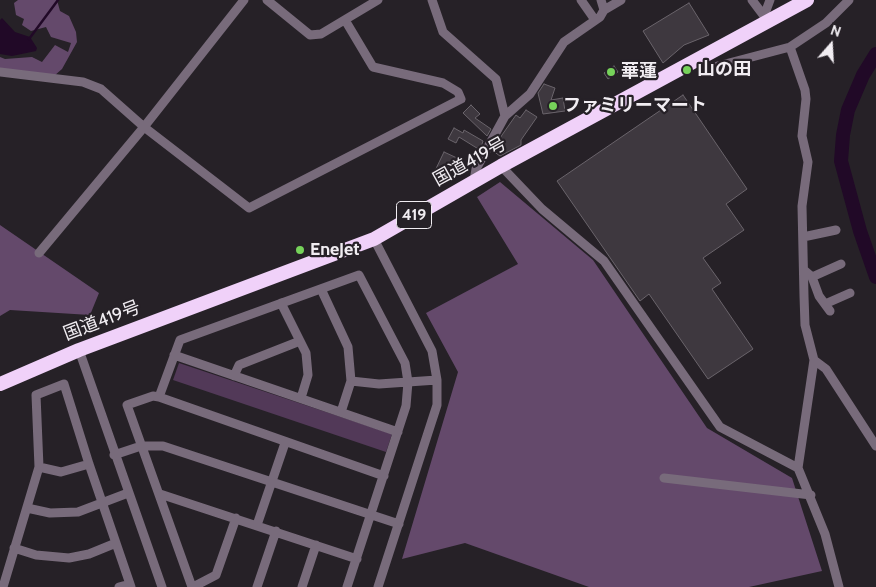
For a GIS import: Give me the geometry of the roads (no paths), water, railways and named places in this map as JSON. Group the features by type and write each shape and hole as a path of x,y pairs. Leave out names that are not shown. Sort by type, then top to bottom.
{"highway":[{"name":"国道419号","path":"0,384 79,350 374,239 501,166 700,59 764,20 807,0"}],"street":[{"path":"39,253 144,127 244,0"},
{"path":"267,0 310,34 321,34 378,0"},
{"path":"432,0 443,32 496,79 505,116"},
{"path":"581,0 595,20"},
{"path":"601,0 604,10"},
{"path":"474,181 476,169 505,116 530,94 564,42 595,20 604,10 621,0"},
{"path":"752,0 764,20"},
{"path":"764,20 770,0"},
{"path":"700,59 705,66 710,68 790,47 826,23 849,0"},
{"path":"0,72 92,84 102,89 144,127 249,208 461,99 461,95 458,92 443,83 373,67 345,20"},
{"path":"790,47 805,90 806,100 802,136 808,162 802,206 803,237 808,274 805,325 814,360 798,468 811,495 825,534 839,587"},
{"path":"501,166 542,209 604,261 720,427 798,468"},
{"path":"803,237 836,230"},
{"path":"374,239 432,351 437,380 437,405 378,587"},
{"path":"808,274 841,264"},
{"path":"808,274 828,308 850,293"},
{"path":"159,397 180,340 359,275 404,363 408,382 406,406 347,587"},
{"path":"320,289 348,347 351,381 341,412"},
{"path":"281,304 306,353 308,374 300,398"},
{"path":"234,376 238,365 300,341"},
{"path":"79,350 114,455 162,587"},
{"path":"174,355 398,432"},
{"path":"814,360 826,369 876,446"},
{"path":"351,381 379,384 437,380"},
{"path":"3,587 39,467 36,395 64,384 89,464 131,585 119,587"},
{"path":"236,518 216,575 192,587 127,405 153,396 159,397 384,476"},
{"path":"258,525 284,442"},
{"path":"114,455 141,446 163,446 399,524"},
{"path":"39,467 61,472 89,464"},
{"path":"664,478 811,495"},
{"path":"27,508 50,513 78,512 128,493"},
{"path":"160,494 357,559"},
{"path":"257,587 276,532"},
{"path":"14,548 36,555 69,558 89,554 116,543"},
{"path":"302,587 316,545"}],"waterway":[{"path":"29,39 58,0"},
{"path":"876,54 863,75 848,110 843,135 841,161 860,231 876,277"}],"place":[{"name":"山の田","path":"687,70"},
{"name":"華蓮","path":"611,72"},
{"name":"ファミリーマート","path":"553,106"},
{"name":"EneJet","path":"300,250"}]}
